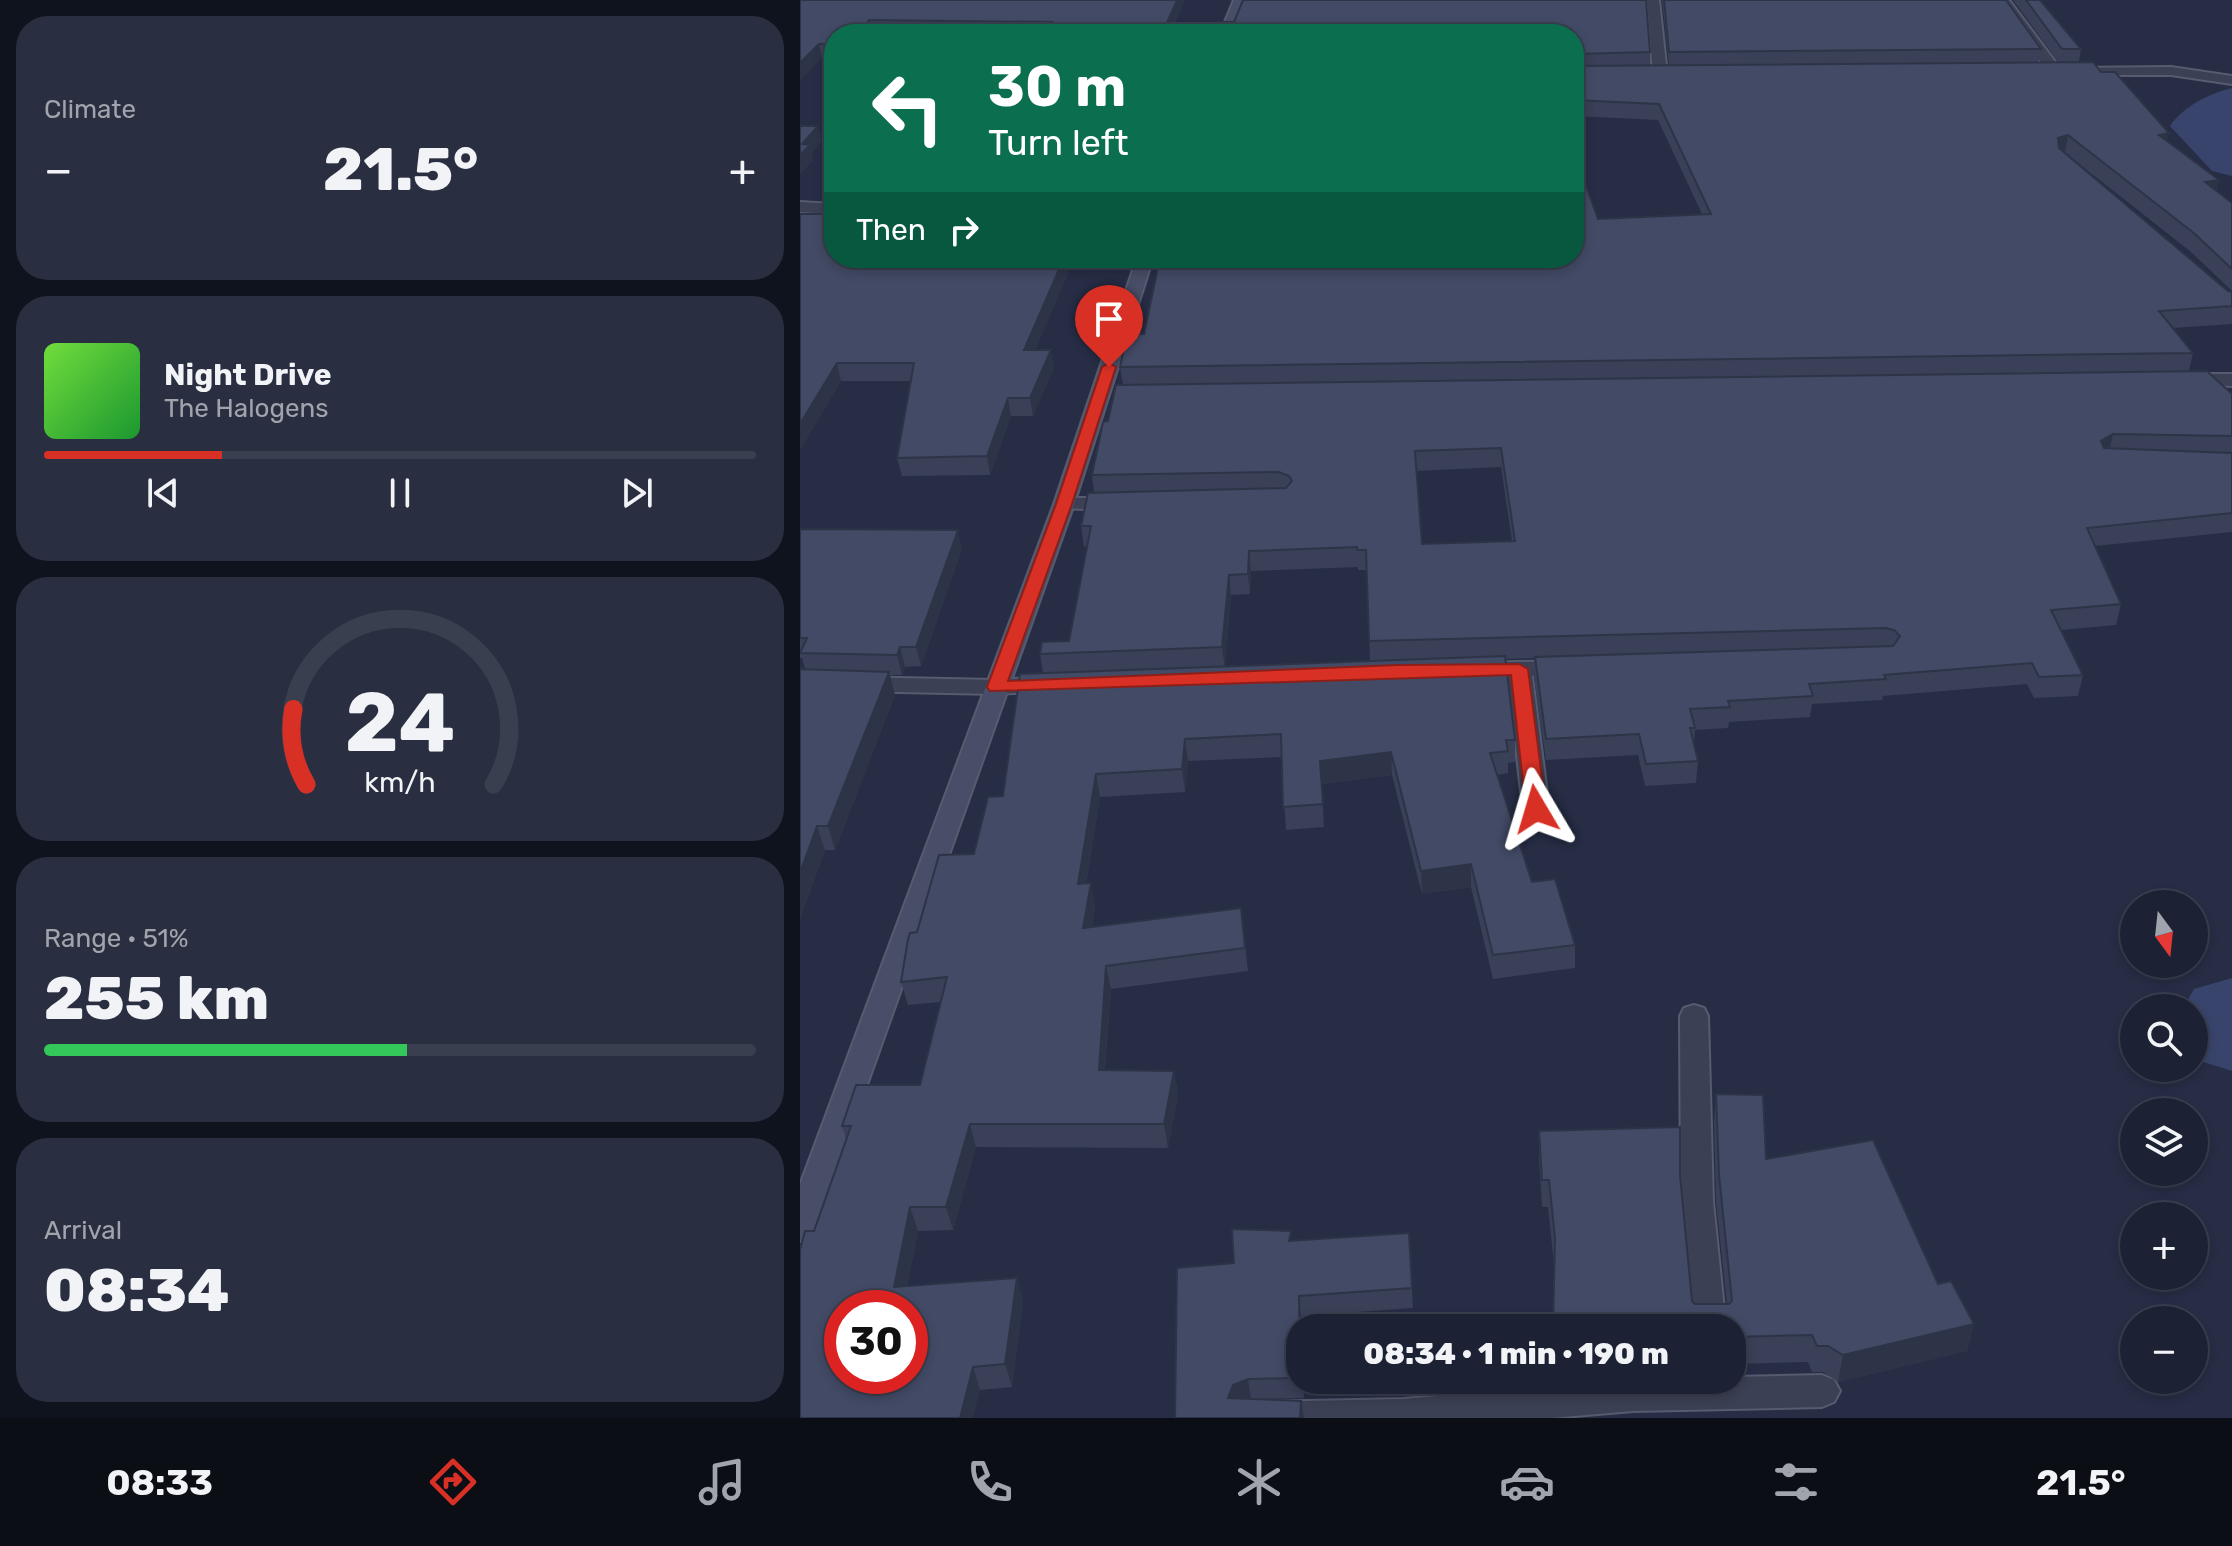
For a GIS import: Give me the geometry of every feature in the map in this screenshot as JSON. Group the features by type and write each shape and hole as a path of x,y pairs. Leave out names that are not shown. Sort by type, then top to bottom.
{"main road":[{"path":"1231,24 1240,0"},
{"path":"800,1228 808,1182 1108,394 1142,268"}],"street":[{"path":"1653,0 1653,74 1675,74"},
{"path":"2003,0 2049,72 2168,70 2203,72 2232,80"},
{"path":"800,207 824,208"},
{"path":"2167,381 2232,380"},
{"path":"1064,504 1141,503"},
{"path":"1444,670 1589,667"},
{"path":"1519,669 1536,809"},
{"path":"800,683 996,687 1077,683"},
{"path":"1694,1016 1697,1202 1708,1314"},
{"path":"1746,1389 1822,1391"},
{"path":"1252,1418 1403,1415 1645,1394"}],"building":[{"path":"800,0 1177,0 1166,24 869,20 866,24 824,24 824,44 819,44 800,63"},
{"path":"1243,0 1646,0 1650,52 1584,54 1584,24 1218,24 1234,22"},
{"path":"1664,0 2006,0 2041,49 1669,52"},
{"path":"2026,0 2040,0 2081,49 2062,49"},
{"path":"2093,62 2101,72 2115,72 2169,133 2159,135 2219,180 2205,182 2232,203 2232,269 2195,234 2068,135 2058,138 2059,148 2232,292 2232,306 2159,311 2193,353 1120,367 1127,334 1144,334 1158,268 1584,268 1584,180 1598,219 1711,214 1659,104 1584,100 1584,66"},
{"path":"800,126 818,126 802,144 810,145 800,155"},
{"path":"800,214 824,214 824,268 1060,268 1024,350 1051,350 1030,398 1008,398 987,456 897,458 914,363 837,363 800,424"},
{"path":"2207,371 2232,394 2232,436 2113,434 2101,441 2104,448 2232,453 2232,513 2087,528 2121,604 2051,610 2083,675 2039,677 2032,663 1809,684 1813,696 1728,701 1730,707 1690,709 1695,728 1690,728 1698,761 1646,764 1639,734 1546,739 1535,657 1893,646 1900,636 1894,630 1885,628 1369,641 1366,550 1357,550 1357,547 1249,551 1248,574 1229,575 1222,647 1040,654 1042,642 1069,641 1091,526 1081,526 1088,493 1286,488 1292,481 1289,476 1279,472 1092,475 1103,422 1108,421 1116,385","holes":["1501,448 1515,541 1422,544 1415,451"]},
{"path":"800,529 958,530 916,647 900,647 897,655 800,653 807,638 800,638"},
{"path":"1505,656 1515,740 1506,740 1508,751 1490,753 1532,882 1555,879 1575,945 1493,955 1471,864 1421,871 1391,752 1320,761 1323,804 1283,807 1281,734 1185,739 1182,769 1096,774 1078,884 1091,883 1083,928 1241,908 1245,948 1106,966 1099,1070 1174,1071 1164,1124 970,1124 946,1207 910,1207 894,1287 1017,1278 1005,1364 973,1367 960,1418 800,1418 800,1250 805,1231 814,1231 851,1126 842,1126 856,1085 920,1085 947,977 901,982 908,939 910,933 917,932 939,855 974,854 988,797 1003,796 1020,674"},
{"path":"800,669 889,672 828,826 817,826 800,873"},
{"path":"1716,1094 1763,1095 1766,1159 1873,1140 1938,1284 1951,1281 1974,1324 1843,1355 1828,1346 1817,1346 1812,1335 1746,1337 1746,1314 1553,1314 1555,1238 1549,1180 1542,1180 1539,1131 1680,1127 1680,1175 1692,1301 1695,1304 1729,1304 1732,1301 1719,1175"},
{"path":"1232,1229 1291,1231 1289,1241 1409,1233 1412,1288 1299,1296 1299,1314 1286,1314 1286,1378 1248,1379 1233,1385 1228,1398 1301,1401 1300,1418 1175,1418 1177,1268 1234,1263"}],"waterway":[{"path":"2232,104 2197,126 2232,159"},
{"path":"2232,1018 2232,1030"}],"route":[{"path":"1109,367 1064,504 996,687 1519,669 1536,809"}]}
